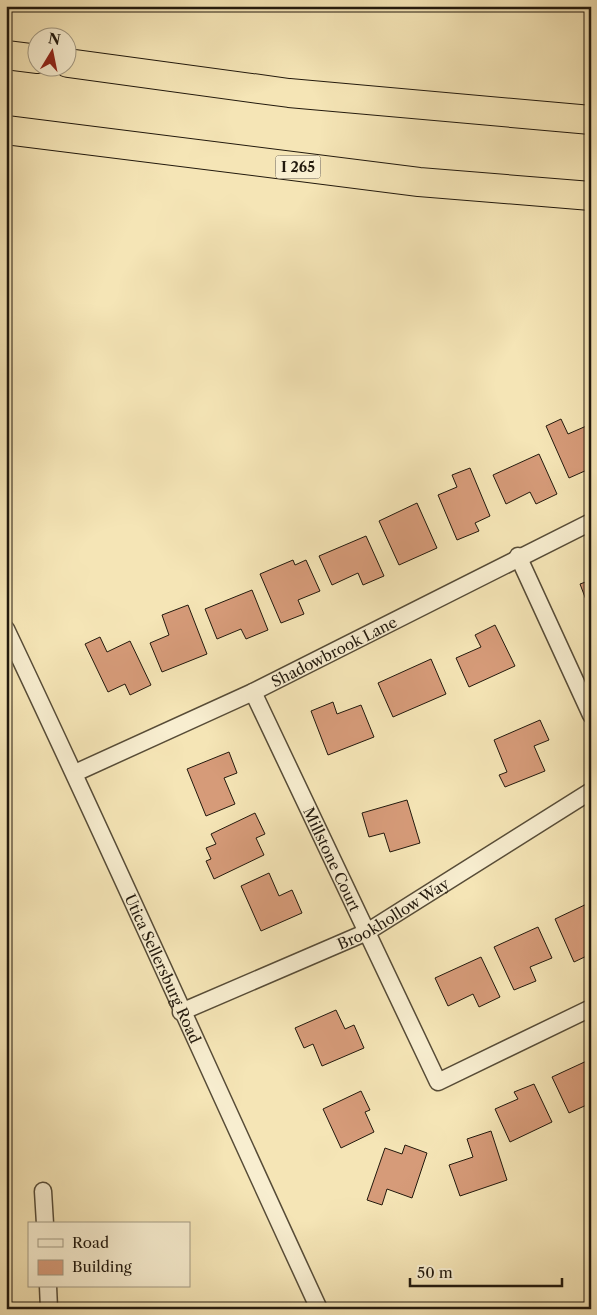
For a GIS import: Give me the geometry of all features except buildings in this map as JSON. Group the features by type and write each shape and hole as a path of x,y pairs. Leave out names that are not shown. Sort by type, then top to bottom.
{"highway":[{"path":"6,55 28,58"},
{"path":"78,64 289,93 591,120"},
{"name":"I 265","path":"6,130 419,182 591,196"}],"street":[{"name":"Shadowbrook Lane","path":"75,773 253,692 518,556 591,522"},
{"path":"518,556 591,715"},
{"name":"Utica Sellersburg Road","path":"6,629 75,773 181,1012 319,1309"},
{"name":"Millstone Court","path":"253,692 438,1082 591,1008"},
{"name":"Brookhollow Way","path":"181,1012 367,932 591,791"},
{"path":"43,1191 45,1222"},
{"path":"48,1288 49,1309"}]}
